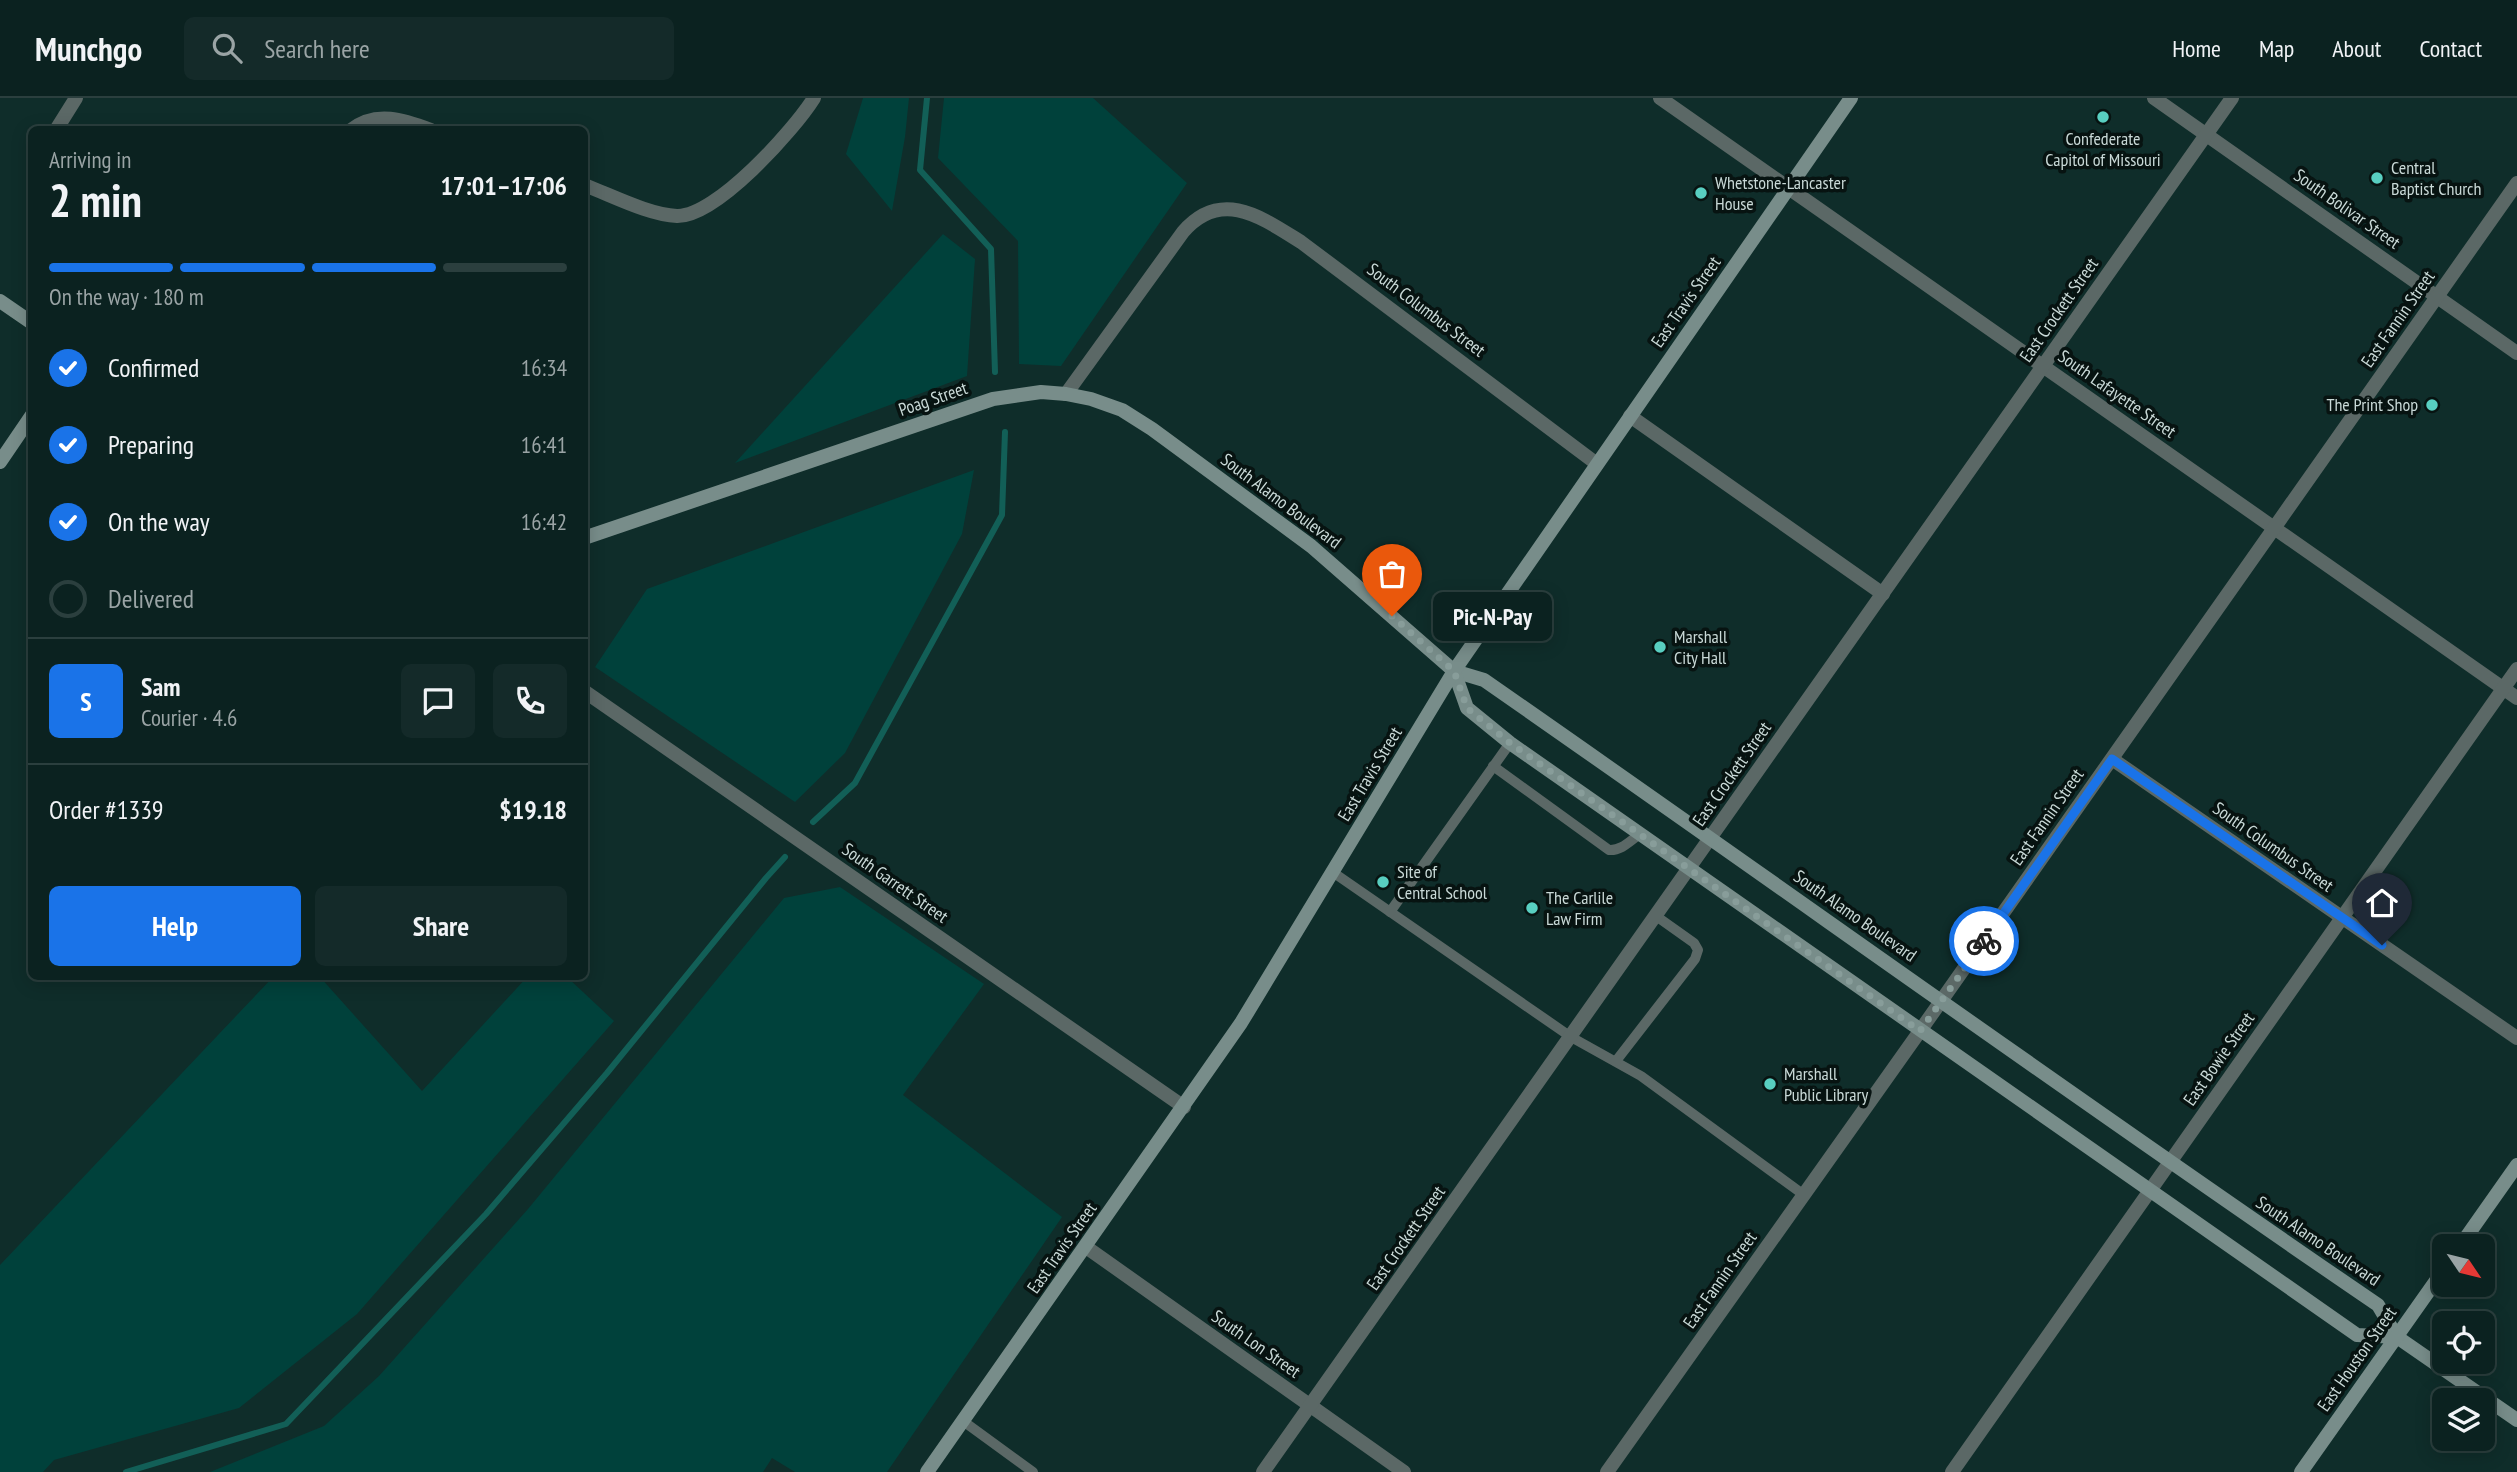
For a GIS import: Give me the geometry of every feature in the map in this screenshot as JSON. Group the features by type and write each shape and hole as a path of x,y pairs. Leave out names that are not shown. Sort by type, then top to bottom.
{"street":[{"path":"58,126 76,98"},
{"path":"588,186 658,212 677,216 694,213 730,190 750,172 814,98"},
{"name":"South Lafayette Street","path":"1660,98 2517,698"},
{"name":"East Travis Street","path":"927,1472 1241,1023 1454,671 1851,98"},
{"name":"South Bolivar Street","path":"2154,98 2517,352"},
{"name":"East Crockett Street","path":"1263,1472 2232,98"},
{"path":"356,126 363,121 382,118 395,118 419,126"},
{"name":"East Fannin Street","path":"1607,1472 2517,183"},
{"name":"South Columbus Street","path":"1066,394 1183,232 1194,219 1205,212 1220,208 1248,214 1301,242 1597,464"},
{"path":"0,301 28,320"},
{"name":"Poag Street","path":"588,537 993,399 1041,392 1066,394"},
{"name":"South Alamo Boulevard","path":"1066,394 1091,398 1122,410 1152,429 1311,546 1454,671 1484,680 2169,1163 2378,1305 2397,1336"},
{"path":"1630,416 1883,594"},
{"path":"0,462 28,421"},
{"name":"East Bowie Street","path":"1952,1472 2517,669"},
{"name":"South Alamo Boulevard","path":"1454,671 1467,708 1510,743 2357,1335 2397,1336"},
{"name":"South Garrett Street","path":"588,694 1184,1107"},
{"name":"South Columbus Street","path":"2112,759 2517,1038"},
{"path":"2469,1234 2517,1166"},
{"name":"South Lon Street","path":"1086,1247 1404,1472"},
{"name":"East Houston Street","path":"2301,1472 2432,1286"},
{"path":"2397,1336 2517,1420"}],"lane":[{"path":"1390,912 1510,743"},
{"path":"1493,766 1609,850 1621,848 1640,834"},
{"path":"1334,873 1571,1037 1641,1076 1804,1195"},
{"path":"1616,1061 1696,959 1698,950 1694,943 1656,916"},
{"path":"963,1421 1033,1472"}],"green space":[{"path":"863,98 909,98 892,211 846,154"},
{"path":"944,98 1093,98 1187,183 1061,366 1019,364 1018,241 938,158"},
{"path":"943,234 975,259 967,376 735,463"},
{"path":"974,470 962,534 845,753 795,802 595,667 647,589"},
{"path":"840,887 984,984 903,1095 1062,1217 887,1472 795,1472 772,1458 763,1472 210,1472 324,1426 379,1376 528,1209 784,898"},
{"path":"270,980 323,980 422,1091 524,980 570,980 614,1021 357,1314 239,1408 54,1460 43,1472 0,1472 0,1265"}],"waterway":[{"path":"927,98 920,170 991,249 995,372"},
{"path":"813,822 855,783 1002,515 1005,432"},
{"path":"126,1472 286,1424 486,1214 607,1073 785,857"}],"way so far":[{"path":"1392,616 1454,671 1467,708 1510,743 1920,1031 1984,941"}],"place":[{"name":"Confederate Capitol of Missouri","path":"2103,117"},
{"name":"Central Baptist Church","path":"2377,178"},
{"name":"Whetstone-Lancaster House","path":"1701,193"},
{"name":"The Print Shop","path":"2432,405"},
{"name":"Pic-N-Pay","path":"1392,616"},
{"name":"Marshall City Hall","path":"1660,647"},
{"name":"Site of Central School","path":"1383,882"},
{"name":"The Carlile Law Firm","path":"1532,908"},
{"name":"Marshall Public Library","path":"1770,1084"}],"route":[{"path":"1984,941 2112,759 2382,945"}]}
